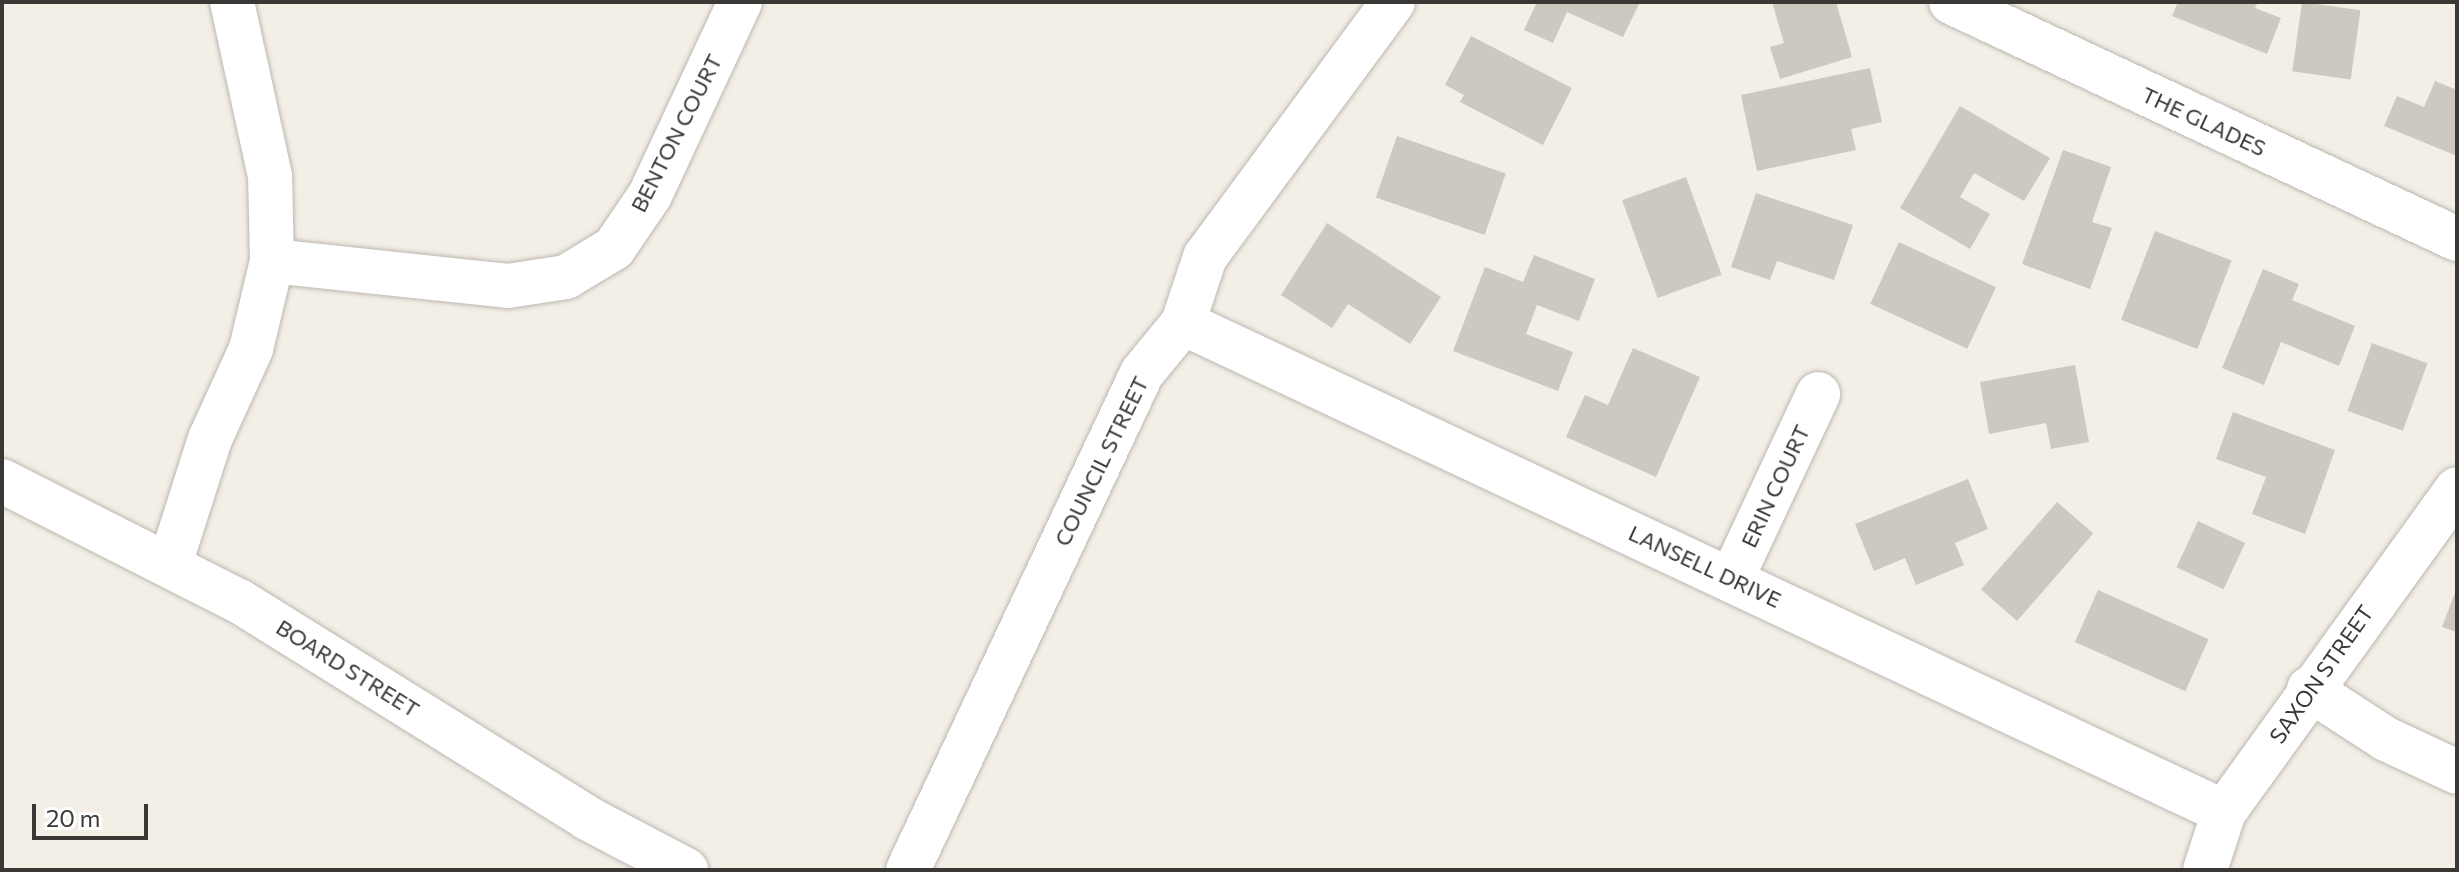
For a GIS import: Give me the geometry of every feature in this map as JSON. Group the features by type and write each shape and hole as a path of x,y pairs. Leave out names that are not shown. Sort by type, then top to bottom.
{"street":[{"path":"154,556 251,349 272,261 270,176 232,2"},
{"name":"BENTON COURT","path":"272,261 508,286 566,277 614,248 650,195 740,2"},
{"name":"COUNCIL STREET","path":"908,870 1142,373 1183,323 1205,257 1393,2"},
{"name":"THE GLADES","path":"1951,2 2457,239"},
{"name":"LANSELL DRIVE","path":"1183,323 1732,578 2224,812"},
{"name":"ERIN COURT","path":"1732,578 1818,394"},
{"name":"BOARD STREET","path":"2,481 154,556 587,818 686,870"},
{"name":"SAXON STREET","path":"2205,870 2224,812 2309,689 2457,489"},
{"path":"2309,689 2386,739 2457,772"}],"building":[{"path":"1537,2 1640,2 1623,37 1567,12 1553,43 1524,30"},
{"path":"1772,2 1836,2 1852,57 1780,79 1770,47 1784,43"},
{"path":"2178,2 2258,2 2255,8 2281,18 2267,54 2172,16"},
{"path":"2302,2 2360,10 2351,80 2292,71"},
{"path":"1471,36 1572,88 1543,145 1460,102 1464,95 1445,85"},
{"path":"1870,68 1882,122 1851,129 1856,150 1757,171 1741,95"},
{"path":"2435,81 2457,90 2457,156 2384,126 2397,96 2424,107"},
{"path":"1960,106 2050,158 2024,201 1974,173 1960,197 1990,214 1970,249 1900,208"},
{"path":"1397,136 1506,173 1485,235 1376,197"},
{"path":"2063,150 2111,167 2092,222 2112,228 2090,289 2022,264"},
{"path":"1686,177 1722,275 1658,298 1622,200"},
{"path":"1756,193 1853,225 1834,280 1777,261 1770,280 1731,267"},
{"path":"1327,223 1441,297 1410,344 1348,304 1332,328 1281,295"},
{"path":"2155,231 2232,260 2198,349 2121,320"},
{"path":"1899,242 1996,287 1967,349 1870,304"},
{"path":"1534,255 1595,279 1579,321 1537,305 1526,334 1573,352 1558,391 1453,351 1485,267 1523,282"},
{"path":"2263,269 2299,284 2292,300 2355,326 2339,366 2281,342 2264,385 2222,368"},
{"path":"2372,343 2427,363 2403,431 2347,411"},
{"path":"1633,348 1700,377 1656,477 1566,437 1585,395 1608,405"},
{"path":"2075,365 2089,442 2051,449 2046,423 1989,434 1980,382"},
{"path":"2233,412 2335,450 2305,534 2252,514 2266,477 2216,459"},
{"path":"1968,479 1988,529 1955,543 1964,565 1916,585 1905,558 1874,571 1855,524"},
{"path":"2057,502 2093,533 2017,621 1981,590"},
{"path":"2198,521 2245,543 2224,589 2176,567"},
{"path":"2457,587 2457,632 2442,627"},
{"path":"2098,590 2209,639 2185,691 2075,642"}]}
